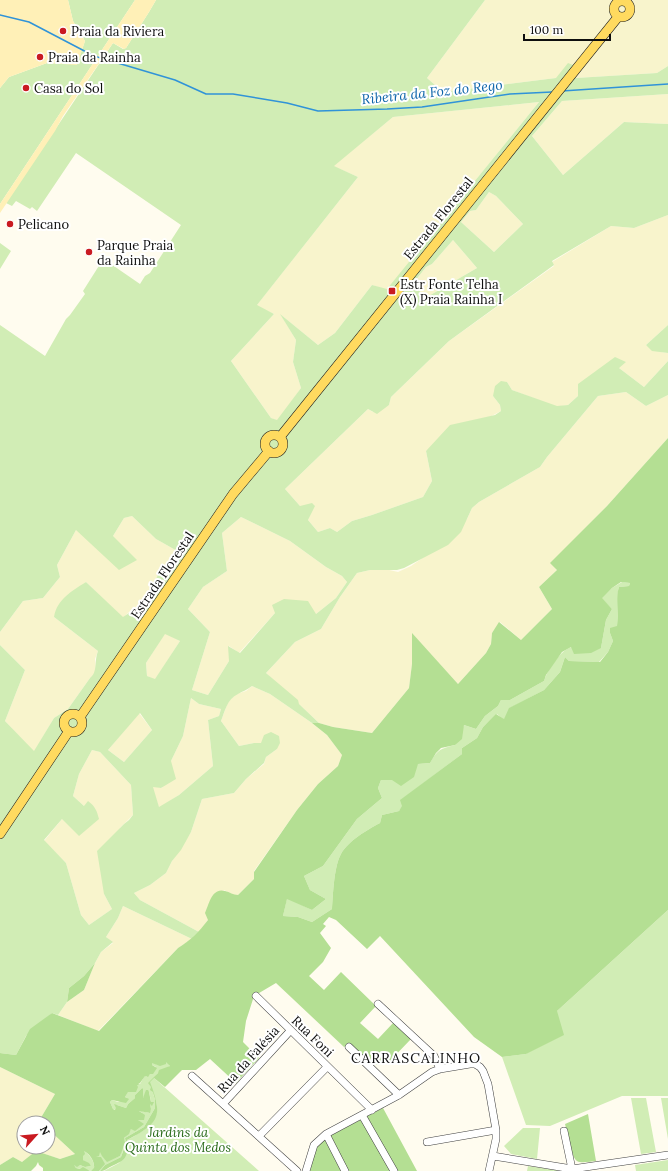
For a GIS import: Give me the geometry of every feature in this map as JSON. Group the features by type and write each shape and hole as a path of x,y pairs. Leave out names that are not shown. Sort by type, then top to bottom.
{"main road":[{"name":"Estrada Florestal","path":"80,717 233,494 269,451 266,446 266,441 269,437 276,435 280,437 618,17 625,17 629,14 630,2"},
{"path":"71,714 80,717 82,725 80,729 75,732 69,732 65,726 67,717 71,714"},
{"path":"0,834 69,732"}],"street":[{"name":"Rua Foni","path":"256,996 372,1110"},
{"path":"378,1004 434,1056 440,1069"},
{"name":"Rua da Falésia","path":"223,1104 290,1031"},
{"path":"348,1047 399,1095"},
{"path":"306,1171 314,1145 326,1134 399,1095 423,1077 440,1069 470,1064 475,1064 484,1071 488,1084 496,1130 496,1139 489,1171"},
{"path":"259,1136 327,1067"},
{"path":"192,1076 297,1171"},
{"path":"362,1115 394,1171"},
{"path":"427,1142 496,1130"},
{"path":"564,1131 573,1170"},
{"path":"326,1134 346,1171"},
{"path":"493,1156 573,1170 668,1155"}],"shaded area":[{"path":"485,0 668,0 668,66 657,73 556,78 443,92 427,78"},
{"path":"668,94 668,124 624,122 563,175 532,136 562,101"},
{"path":"539,102 387,290 372,285 335,333 318,345 281,315 296,340 293,362 301,388 278,421 271,418 231,361 274,314 256,306 358,177 333,166 393,117"},
{"path":"489,192 496,196 523,224 494,252 461,222 470,211 476,210"},
{"path":"668,215 668,325 646,345 661,352 668,353 668,361 644,387 619,368 578,396 568,405 557,407 512,390 507,382 493,396 500,405 501,411 426,451 432,481 423,497 352,521 337,532 330,528 318,532 308,520 314,506 300,506 285,489 368,409 373,412 389,405 391,397 449,341 554,266 552,262 611,226 634,228"},
{"path":"453,240 477,268 427,297 417,289 415,281 426,267 432,264"},
{"path":"626,392 646,406 668,395 668,438 607,506 551,563 557,570 539,587 552,609 521,640 500,622 492,633 491,644 486,653 458,684 412,634 412,664 409,688 372,733 333,727 319,723 266,673 295,642 321,629 340,597 357,573 385,569 398,572 411,566 424,557 467,519 472,508 479,502 540,467 598,396"},
{"path":"132,516 156,539 179,552 168,565 159,571 155,586 140,606 132,609 123,618 86,582 54,617 98,651 95,659 96,669 94,675 90,678 68,709 54,718 34,752 5,721 25,670 0,645 0,632 23,601 43,598 60,577 57,565 76,530 113,536 124,518"},
{"path":"241,517 290,541 326,567 342,576 347,582 336,598 316,614 275,613 239,653 229,646 229,661 208,695 192,690 210,632 188,609 203,587 227,571 222,533"},
{"path":"165,633 180,641 155,680 147,676 146,663"},
{"path":"252,686 270,694 312,723 327,735 342,755 338,766 318,784 297,810 254,871 254,879 236,896 224,890 208,920 199,932 140,900 134,893 150,885 166,873 191,832 202,799 234,793 246,779 264,764 266,757 277,749 261,743 239,746 221,721 228,702 236,694 246,691"},
{"path":"191,698 199,704 221,709 219,716 208,720 213,766 179,795 159,808 152,786 162,788 171,761 183,736"},
{"path":"139,713 152,730 124,762 108,750"},
{"path":"92,750 100,752 131,785 133,815 120,828 104,894 112,909 89,925 81,915 66,863 44,841 62,819 84,806 73,796 79,774"},
{"path":"123,906 192,939 178,948 98,1031 58,1015 67,1002 84,990 101,952 113,943 106,937 118,918"},
{"path":"0,1067 55,1094 43,1115 16,1115 16,1155 33,1155 22,1162 13,1157 0,1165"},
{"path":"56,1136 75,1154 60,1159 47,1155 56,1155"}],"green space":[{"path":"68,0 135,0 0,204 0,88 9,77 47,63 77,64 85,41 73,21"},
{"path":"156,0 485,0 427,78 443,92 556,78 568,63 578,67 570,78 657,73 668,66 668,94 562,101 532,136 563,175 624,122 668,124 668,215 634,228 611,226 552,261 554,265 449,341 391,397 389,405 377,414 368,409 285,489 300,506 312,503 315,506 308,520 318,532 330,528 337,532 352,521 423,497 432,481 426,451 450,425 495,415 501,411 500,405 493,396 495,386 501,381 507,382 512,390 557,406 568,405 578,396 578,384 615,357 626,362 619,368 644,387 668,361 668,395 646,406 626,392 598,396 540,467 479,502 472,508 461,532 448,545 404,568 397,570 370,570 357,573 340,597 321,629 295,642 266,673 298,700 299,704 319,723 312,723 270,694 252,686 234,696 227,706 221,721 239,746 261,743 264,735 271,732 279,736 280,743 277,749 266,757 264,763 246,779 234,793 202,799 191,832 166,873 150,885 134,893 140,900 199,932 192,939 123,906 118,918 106,937 113,942 101,952 95,963 84,976 69,988 67,1002 58,1015 52,1013 26,1036 16,1055 0,1053 0,645 25,670 5,721 34,751 54,718 68,709 94,673 98,651 54,617 58,605 66,596 86,582 123,617 139,607 146,600 159,571 168,565 179,552 156,539 132,516 124,518 113,536 137,560 119,570 76,530 57,565 60,577 43,598 23,601 0,632 0,325 45,356 66,319 85,294 83,291 102,261 108,262 140,284 145,276 150,273 181,225 76,153 37,211 32,207 30,209 16,201 12,206 6,203 113,43 123,49 126,48","holes":["539,102 387,289 372,285 335,333 318,345 280,314 296,340 293,362 301,388 277,420 271,418 231,361 274,314 257,305 358,177 334,166 393,117","489,192 496,196 523,224 494,252 461,222 470,211 476,210","453,240 477,268 427,297 417,289 415,281 426,267 432,264","241,517 290,541 326,567 342,576 347,582 336,598 316,614 308,601 284,599 272,605 275,613 240,653 228,646 229,661 208,695 192,690 210,632 188,609 203,587 227,571 222,533","165,634 180,641 155,679 147,676 146,663","191,698 199,704 221,709 219,716 208,720 213,766 179,795 159,807 153,787 161,788 176,779 171,761 183,736","140,713 152,730 124,762 108,750","92,750 100,752 131,785 133,815 97,851 104,894 112,909 89,925 81,915 66,863 44,840 62,819 79,836 99,819 95,809 88,801 84,806 73,796 79,774"]},
{"path":"0,243 11,251 0,269"},
{"path":"668,325 668,353 652,351 646,345"},
{"path":"668,438 668,910 557,1011 564,1035 526,1054 502,1057 474,1037 380,936 367,949 336,920 329,917 323,924 326,926 320,933 331,948 323,962 309,976 324,990 341,972 376,1006 360,1023 378,1039 394,1022 411,1039 387,1064 370,1064 350,1044 344,1047 276,983 254,996 246,1021 243,1042 259,1058 236,1083 210,1059 196,1070 182,1070 165,1087 154,1078 150,1082 157,1103 156,1117 146,1129 127,1140 127,1151 123,1160 103,1171 100,1171 105,1165 121,1157 126,1143 125,1138 144,1127 155,1108 153,1092 150,1090 151,1087 148,1083 159,1070 170,1066 166,1062 166,1064 160,1066 152,1063 152,1065 157,1068 153,1074 150,1074 148,1077 145,1076 138,1084 139,1085 137,1085 138,1087 136,1092 128,1092 125,1097 129,1099 126,1103 112,1100 110,1102 115,1110 116,1108 114,1104 126,1108 142,1088 143,1098 146,1090 148,1090 151,1102 154,1102 152,1106 150,1104 150,1113 139,1111 145,1115 144,1120 138,1120 144,1124 135,1131 131,1129 129,1134 124,1138 125,1143 120,1156 107,1162 100,1152 99,1156 96,1157 101,1157 105,1164 99,1171 91,1171 94,1168 92,1158 84,1151 85,1154 83,1156 83,1160 91,1166 85,1167 80,1165 77,1167 74,1165 76,1168 80,1169 83,1167 90,1171 43,1171 43,1168 38,1162 31,1171 0,1171 0,1165 13,1157 22,1162 31,1155 48,1155 60,1159 75,1154 56,1136 56,1115 43,1115 55,1094 0,1067 0,1053 16,1055 30,1029 52,1013 99,1031 178,948 191,939 201,929 208,920 205,913 212,897 217,891 227,891 238,895 254,879 254,872 297,810 318,784 338,766 342,755 327,735 312,723 372,733 409,688 412,664 412,633 458,684 486,653 491,644 492,633 499,622 521,640 552,609 539,587 557,570 550,563 607,506","holes":["621,582 630,583 629,586 619,587 617,596 617,626 610,628 613,641 608,652 600,662 569,661 565,657 560,672 544,690 509,708 504,719 496,714 483,727 477,738 462,748 462,754 400,800 402,806 399,811 382,815 380,823 364,832 344,849 337,866 334,881 332,909 312,922 298,917 283,916 287,899 312,910 326,899 310,890 304,876 323,866 357,819 382,798 378,788 381,780 392,780 401,786 414,777 418,764 430,763 441,748 455,745 462,739 464,725 476,729 485,716 498,706 501,700 510,700 544,681 546,675 562,652 571,647 574,654 591,653 601,648 606,620 612,609 602,598 612,588"]},
{"path":"622,582 630,583 629,586 619,587 619,623 610,633 613,641 608,652 599,662 569,661 565,657 560,672 544,690 510,708 504,720 497,714 483,727 477,738 462,748 462,754 401,800 403,806 399,811 382,815 380,823 353,840 344,849 339,859 334,881 332,909 312,922 298,917 283,916 287,898 312,910 326,899 310,890 304,876 323,866 357,819 382,798 378,788 381,780 392,780 418,764 430,763 440,750 455,745 464,725 476,729 485,716 498,706 501,700 510,700 544,681 555,661 568,649 579,646 601,648 606,620 612,609 601,598 612,588"},
{"path":"668,910 668,1096 622,1096 550,1126 526,1125 502,1057 526,1054 557,1011"},
{"path":"95,963 84,990 67,1002 69,988 84,976"},
{"name":"Jardins da Quinta dos Medos","path":"166,1060 170,1066 158,1073 154,1078 259,1171 104,1171 119,1163 127,1149 127,1140 142,1132 148,1127 156,1116 157,1109 153,1093 155,1108 144,1127 125,1138 126,1142 121,1157 105,1165 99,1171 104,1164 95,1158 100,1150 112,1159 120,1156 124,1138 138,1120 141,1119 142,1113 138,1110 149,1113 151,1109 149,1092 143,1098 142,1088 126,1108 117,1105 116,1110 113,1109 110,1102 112,1100 118,1102 127,1098 125,1097 128,1091 134,1091 138,1083 140,1084 145,1075 147,1077 156,1067 152,1065 152,1062 158,1065"},
{"path":"631,1098 646,1098 656,1152 641,1154"},
{"path":"661,1098 668,1098 668,1139"},
{"path":"383,1108 417,1171 310,1171 315,1148 320,1141"},
{"path":"588,1114 596,1161 581,1162 577,1161 573,1155 565,1124"},
{"path":"523,1128 540,1128 537,1159 511,1154 504,1146"},
{"path":"83,1150 93,1161 94,1169 91,1171 76,1168 73,1164 76,1166 80,1165 85,1167 91,1166 83,1160"},
{"path":"668,1160 668,1171 636,1171 635,1165"},
{"path":"528,1166 562,1171 527,1171"}],"sand":[{"path":"0,0 68,0 73,21 85,41 77,65 47,63 9,77 0,88"},
{"path":"135,0 156,0 126,48 124,49 113,43 63,116 55,131 0,213 0,204"}],"waterway":[{"name":"Ribeira da Foz do Rego","path":"0,15 29,22 94,56 175,80 206,94 233,94 287,103 318,111 422,107 510,94 552,92"},
{"name":"Ribeira da Foz do Rego","path":"562,91 668,84"}],"place":[{"name":"Praia da Riviera","path":"63,31"},
{"name":"Praia da Rainha","path":"40,57"},
{"name":"Casa do Sol","path":"26,88"},
{"name":"Pelicano","path":"10,224"},
{"name":"Parque Praia da Rainha","path":"89,252"},
{"name":"Estr Fonte Telha (X) Praia Rainha I","path":"392,291"}],"district":[{"name":"CARRASCALINHO","path":"416,1058"}]}
